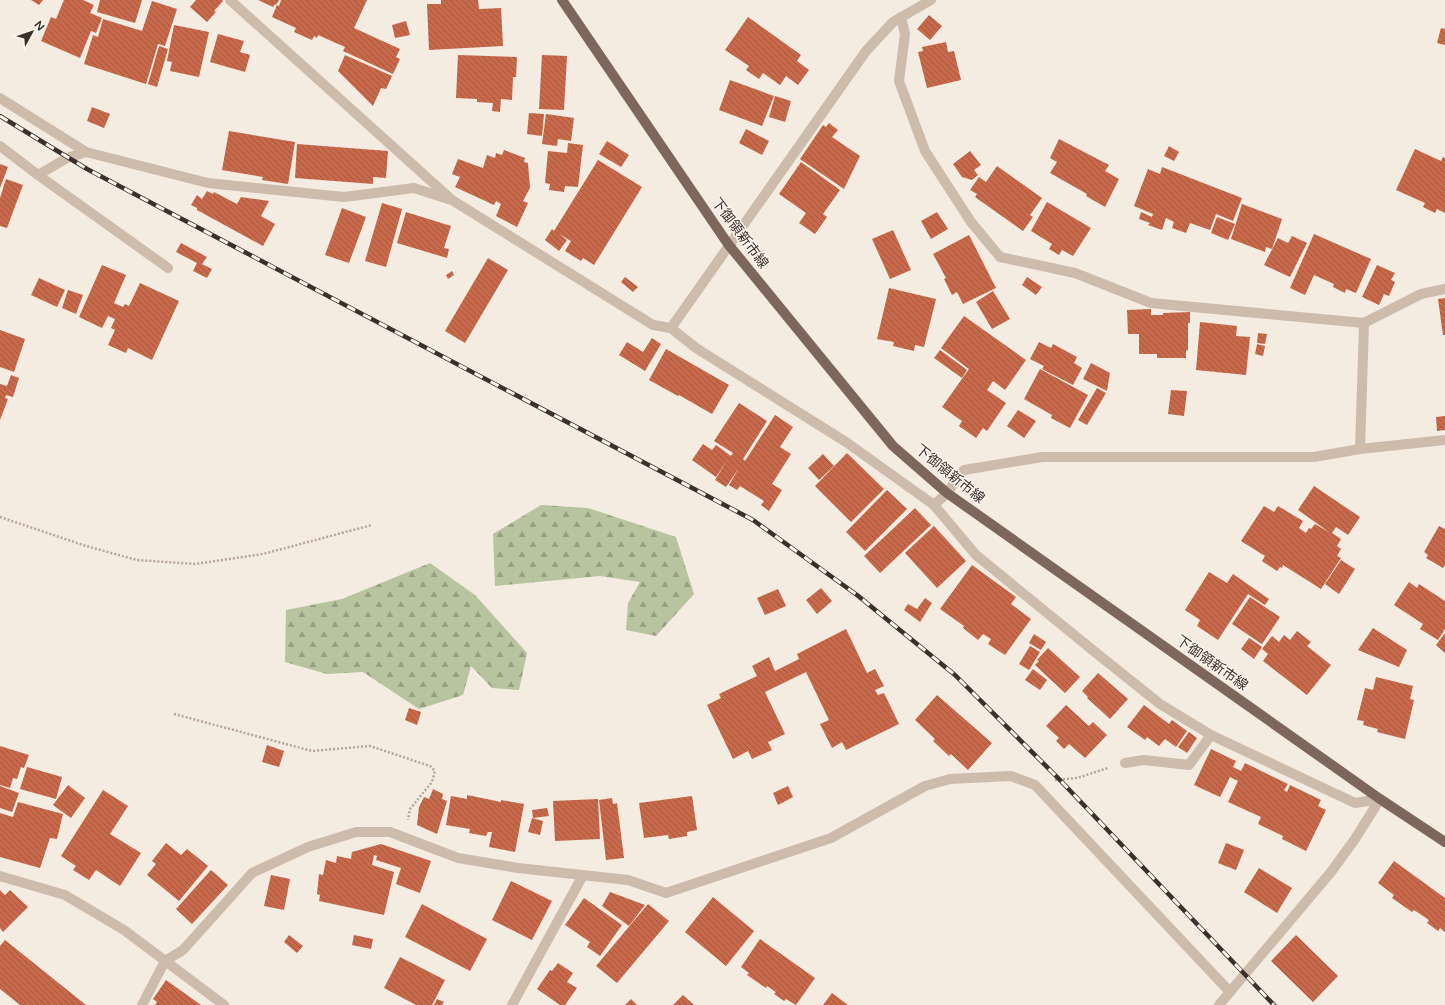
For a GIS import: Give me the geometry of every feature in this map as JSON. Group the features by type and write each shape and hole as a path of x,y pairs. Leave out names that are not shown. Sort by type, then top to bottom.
{"main road":[{"name":"下御領新市線","path":"562,0 728,244 893,446 947,493 1380,799 1445,842"}],"street":[{"path":"230,0 452,200 653,325 671,328 696,348 846,442 934,505 976,555 1160,704 1211,735 1355,803 1380,799"},
{"path":"671,328 728,244 866,51 893,22 931,0"},
{"path":"902,17 905,34 900,81 925,151 971,222 1000,257 1075,273 1151,303 1364,323 1421,294 1445,289"},
{"path":"0,98 86,152 208,183 344,196 414,188 452,200"},
{"path":"0,146 168,268"},
{"path":"38,175 67,158 86,152"},
{"path":"1360,449 1364,323"},
{"path":"934,505 947,493 964,470 1042,457 1314,457 1360,449 1445,440"},
{"path":"1125,763 1144,760 1189,765 1211,735"},
{"path":"142,1005 165,960 183,950 252,873 308,847 356,832 390,832 458,858 518,868 628,880 666,892 832,838 925,786 950,779 1011,776 1035,785 1230,992"},
{"path":"1219,1005 1331,872 1355,839 1380,799"},
{"path":"0,876 65,895 124,930 224,1005"},
{"path":"512,1005 583,876"}],"path":[{"path":"0,517 86,546 137,560 196,564 263,554 372,525"},
{"path":"174,714 312,751 370,746 430,766 435,771 432,782 410,809 405,838"},
{"path":"1035,785 1059,779 1077,778 1125,763"}],"green space":[{"path":"541,505 588,508 676,537 694,594 656,636 626,630 628,603 640,582 600,576 495,586 493,534"},
{"path":"430,563 475,595 527,653 519,690 492,688 471,666 463,695 419,709 363,672 327,674 285,662 286,610 342,599"}],"building":[{"path":"31,0 43,0 39,5"},
{"path":"64,0 83,0 94,5 90,13 102,18 96,33 91,31 80,58 41,41 51,17 56,19"},
{"path":"100,0 142,0 135,23 97,12"},
{"path":"196,0 223,1 207,22 190,7"},
{"path":"258,0 279,0 273,7"},
{"path":"281,0 367,0 354,28 400,49 396,57 400,59 393,74 343,51 345,47 318,35 317,38 314,36 312,40 294,32 296,28 272,17"},
{"path":"441,0 478,0 479,9 501,8 503,46 429,50 427,4 441,4"},
{"path":"152,1 177,9 165,46 158,44 146,84 84,64 93,35 98,37 103,19 142,31"},
{"path":"929,15 942,26 930,40 917,29"},
{"path":"748,17 801,55 797,61 809,70 798,85 786,76 780,85 763,73 759,79 746,70 749,66 725,50"},
{"path":"406,21 410,35 395,38 392,25"},
{"path":"174,25 209,32 199,77 170,71 172,62 167,61"},
{"path":"1441,28 1445,29 1445,45 1437,43"},
{"path":"218,34 244,41 240,52 250,55 245,72 210,62"},
{"path":"946,42 948,52 954,51 961,80 927,88 918,52 923,51 922,47"},
{"path":"159,46 168,49 157,87 148,84"},
{"path":"345,55 392,76 386,89 381,88 373,106 338,71"},
{"path":"458,55 517,57 516,77 513,77 512,100 501,99 500,112 492,111 493,103 477,102 477,99 456,98"},
{"path":"542,55 567,56 564,110 539,109"},
{"path":"730,80 774,96 762,126 719,110"},
{"path":"775,96 791,101 785,122 769,117"},
{"path":"92,107 110,114 104,128 87,121"},
{"path":"529,113 544,114 542,136 527,134"},
{"path":"546,114 574,118 571,141 558,139 557,146 542,144"},
{"path":"829,123 838,130 832,137 860,156 844,189 800,159 823,125 826,127"},
{"path":"746,129 769,141 762,155 739,143"},
{"path":"229,131 295,142 288,184 262,180 263,177 222,170"},
{"path":"1059,139 1109,165 1105,171 1119,179 1105,207 1086,196 1087,194 1050,173 1057,162 1050,158"},
{"path":"607,141 629,155 621,167 599,154"},
{"path":"568,143 583,145 578,187 565,186 564,192 549,190 550,184 545,183 548,151 567,153"},
{"path":"297,144 388,151 386,178 373,177 373,184 295,178"},
{"path":"1169,146 1179,152 1174,161 1164,156"},
{"path":"1415,149 1441,161 1443,157 1445,158 1445,213 1437,209 1435,213 1423,207 1425,203 1396,190"},
{"path":"504,150 525,158 524,162 528,163 530,188 523,201 528,203 517,227 496,216 501,204 496,201 494,205 455,187 460,177 452,174 458,159 483,168 487,155 495,158 496,153 502,155"},
{"path":"970,151 981,165 974,170 978,175 972,180 962,177 953,164"},
{"path":"598,160 642,187 594,265 583,258 581,261 565,251 571,241 559,234 567,240 559,251 545,240 552,229 554,231"},
{"path":"801,162 840,190 823,214 827,217 815,234 799,223 806,213 779,194"},
{"path":"0,164 8,167 0,188"},
{"path":"997,166 1042,198 1030,215 1033,217 1023,231 975,197 977,194 970,190 979,177 986,182"},
{"path":"1162,167 1242,198 1233,221 1216,214 1210,230 1190,223 1186,233 1172,228 1174,222 1166,218 1162,230 1148,225 1150,223 1139,219 1141,212 1152,217 1153,214 1134,206 1148,169 1160,174"},
{"path":"6,179 23,185 7,228 0,226 0,198"},
{"path":"207,191 213,194 214,192 237,204 241,197 269,201 261,216 275,224 263,246 197,210 197,208 191,205 197,195 202,199"},
{"path":"1047,202 1091,228 1073,256 1062,250 1059,255 1049,249 1052,244 1031,231"},
{"path":"382,203 402,209 386,267 365,261"},
{"path":"1242,204 1282,219 1272,249 1266,247 1265,252 1231,239"},
{"path":"342,208 366,217 349,263 325,255"},
{"path":"406,212 451,226 444,248 449,249 447,258 397,243"},
{"path":"937,212 948,229 931,239 921,221"},
{"path":"1217,217 1235,224 1228,240 1211,233"},
{"path":"893,230 911,270 890,279 872,239"},
{"path":"1314,234 1371,259 1356,293 1346,289 1345,293 1333,287 1334,284 1314,275 1305,295 1290,288"},
{"path":"969,235 996,288 963,304 957,292 952,295 944,279 946,278 933,254"},
{"path":"1292,236 1307,243 1290,277 1264,265 1278,238 1288,243"},
{"path":"181,243 207,257 202,264 212,269 207,278 193,271 197,263 176,252"},
{"path":"488,258 508,270 465,343 445,331"},
{"path":"102,265 126,275 114,303 123,307 125,304 129,306 140,283 179,301 152,360 128,348 126,353 108,345 115,330 111,328 115,319 108,316 102,328 79,317"},
{"path":"1377,265 1395,273 1391,280 1395,282 1389,296 1384,294 1379,305 1362,297"},
{"path":"452,271 454,275 448,279 446,275"},
{"path":"625,277 638,287 633,292 621,282"},
{"path":"1027,277 1042,287 1036,295 1022,285"},
{"path":"39,278 65,290 57,307 31,295"},
{"path":"889,288 936,299 924,347 915,345 914,351 893,346 894,342 877,339"},
{"path":"68,290 83,295 76,314 62,308"},
{"path":"993,291 1010,319 992,329 976,302"},
{"path":"1445,298 1445,335 1443,335 1438,299"},
{"path":"1151,309 1151,315 1190,312 1190,323 1188,323 1188,351 1186,350 1186,358 1157,358 1157,354 1139,354 1139,334 1128,334 1127,310"},
{"path":"964,316 1026,360 1005,390 993,381 987,390 1006,403 987,431 983,428 976,438 959,426 962,421 942,407 969,369 941,348"},
{"path":"1200,322 1237,326 1236,336 1250,337 1246,375 1196,370"},
{"path":"0,330 25,339 14,372 0,367"},
{"path":"1258,333 1267,334 1265,344 1257,343"},
{"path":"652,338 661,344 645,371 619,355 627,342 643,352"},
{"path":"1039,342 1051,348 1053,344 1077,357 1074,363 1082,368 1073,385 1042,369 1044,366 1030,359"},
{"path":"1257,344 1265,346 1263,356 1255,354"},
{"path":"666,349 729,385 712,414 649,380"},
{"path":"940,350 967,370 962,378 934,358"},
{"path":"1091,363 1110,373 1107,391 1083,379"},
{"path":"1040,369 1088,395 1070,428 1051,418 1052,415 1024,399"},
{"path":"11,375 19,378 13,397 6,395 5,398 8,399 0,420 0,384 7,386"},
{"path":"1097,388 1106,393 1087,425 1078,420"},
{"path":"1171,390 1187,391 1184,416 1168,414"},
{"path":"739,403 767,421 743,459 745,461 775,415 793,427 780,447 791,454 772,484 782,490 769,511 761,505 764,501 740,486 737,490 729,485 739,468 726,487 715,480 728,459 716,477 692,460 703,444 712,450 716,445 731,456 733,453 714,441"},
{"path":"1018,410 1036,421 1024,438 1007,426"},
{"path":"1445,416 1445,430 1437,431 1436,417"},
{"path":"847,453 884,489 851,522 815,486"},
{"path":"823,454 834,466 819,480 808,468"},
{"path":"1314,486 1360,517 1348,535 1336,527 1332,533 1341,539 1337,546 1341,549 1337,556 1341,558 1321,589 1283,565 1282,568 1280,567 1277,571 1262,561 1265,556 1241,541 1264,506 1274,512 1278,506 1303,521 1299,528 1306,533 1309,528 1311,529 1315,524 1329,532 1298,510"},
{"path":"887,490 907,509 865,551 846,532"},
{"path":"915,508 931,525 880,573 864,556"},
{"path":"934,526 966,561 937,588 905,553"},
{"path":"1439,526 1445,529 1445,565 1443,568 1426,558 1428,555 1424,552"},
{"path":"1341,560 1355,569 1339,594 1325,584"},
{"path":"972,565 1016,597 1011,604 1031,619 1005,655 988,644 991,639 983,634 978,640 963,628 964,626 940,609"},
{"path":"1209,572 1227,583 1233,574 1269,599 1265,605 1248,594 1218,640 1197,626 1200,620 1185,610"},
{"path":"1409,582 1417,588 1419,584 1445,601 1445,629 1438,640 1420,629 1423,624 1394,605"},
{"path":"821,588 832,601 817,614 806,600"},
{"path":"778,589 786,606 765,615 757,598"},
{"path":"1250,597 1280,617 1262,644 1232,624"},
{"path":"925,598 932,603 920,622 904,610 908,604 917,609"},
{"path":"1373,628 1407,650 1399,667 1358,650"},
{"path":"846,629 867,673 875,669 884,686 875,690 878,695 884,693 899,724 846,750 842,742 832,748 820,724 829,720 806,672 765,692 785,734 768,742 772,750 752,759 748,751 733,759 707,705 721,698 719,694 757,676 752,666 769,657 775,671 799,659 797,654"},
{"path":"1297,631 1311,642 1307,646 1331,665 1307,695 1263,661 1268,654 1262,649 1272,636 1279,642 1284,635 1290,640"},
{"path":"1445,633 1445,653 1436,645"},
{"path":"1034,634 1046,642 1041,650 1029,643"},
{"path":"1249,638 1262,647 1254,659 1241,649"},
{"path":"1030,646 1040,652 1029,670 1019,664"},
{"path":"1048,648 1080,677 1065,693 1035,665 1039,661 1037,660"},
{"path":"1033,669 1047,680 1040,690 1025,680"},
{"path":"1098,673 1128,699 1110,719 1087,698 1088,697 1082,691"},
{"path":"1376,677 1413,686 1410,699 1414,700 1405,739 1377,732 1378,729 1363,725 1364,721 1357,720 1365,688 1373,690"},
{"path":"937,695 992,743 968,770 951,754 949,756 933,741 935,739 915,720"},
{"path":"1066,705 1089,726 1093,722 1107,735 1085,758 1069,744 1064,749 1056,741 1059,738 1046,726"},
{"path":"1144,705 1169,724 1172,720 1187,731 1176,747 1165,739 1159,746 1147,737 1145,740 1127,727"},
{"path":"409,708 421,712 417,725 405,720"},
{"path":"1189,732 1197,738 1187,753 1178,747"},
{"path":"267,745 284,751 279,767 262,762"},
{"path":"0,746 29,755 24,768 21,767 17,779 13,778 10,788 0,785"},
{"path":"1211,749 1236,761 1233,767 1241,771 1245,763 1288,784 1284,790 1287,792 1290,785 1321,800 1318,806 1326,810 1306,851 1282,839 1283,836 1258,824 1261,817 1228,802 1238,781 1230,777 1220,797 1194,785"},
{"path":"27,767 62,777 56,799 20,789"},
{"path":"68,785 85,798 71,818 53,805"},
{"path":"0,786 19,793 12,812 0,808"},
{"path":"788,786 793,797 778,805 773,793"},
{"path":"433,789 443,794 442,799 447,801 437,834 417,825 419,807 424,797 429,799"},
{"path":"103,790 128,806 110,834 141,853 120,886 96,870 89,880 73,870 76,866 61,856"},
{"path":"467,795 501,802 501,800 524,804 515,852 489,847 492,832 488,832 486,836 469,833 470,829 446,825 451,796 467,799"},
{"path":"692,796 697,830 687,832 687,836 669,839 668,835 644,838 639,803"},
{"path":"612,798 613,804 617,803 624,858 606,860 599,800"},
{"path":"598,799 600,839 555,841 553,801"},
{"path":"18,802 63,814 57,839 50,838 40,868 0,857 0,813 13,817"},
{"path":"547,808 549,816 533,818 532,810"},
{"path":"532,818 543,821 540,835 528,832"},
{"path":"166,843 181,855 187,849 208,866 179,901 147,875 156,864 152,861"},
{"path":"1226,843 1244,850 1236,870 1218,863"},
{"path":"381,844 431,861 420,893 396,884 401,868 376,860 377,856 374,855 372,865 394,872 384,915 319,901 320,895 317,894 319,874 323,875 326,860 336,863 337,856 351,859 352,852"},
{"path":"1394,861 1445,898 1445,932 1440,928 1438,931 1427,923 1429,920 1414,910 1412,912 1392,898 1394,895 1378,883"},
{"path":"1259,868 1292,888 1277,913 1244,892"},
{"path":"211,870 228,885 192,924 176,909"},
{"path":"271,875 290,879 284,910 264,906"},
{"path":"511,881 552,901 532,940 492,920"},
{"path":"0,890 5,895 10,890 28,907 3,932 0,928"},
{"path":"610,892 645,905 629,926 602,906"},
{"path":"713,897 754,931 726,966 685,932"},
{"path":"584,898 622,925 600,956 587,947 590,942 565,925"},
{"path":"422,904 487,939 470,971 405,937"},
{"path":"648,904 669,921 617,983 596,966"},
{"path":"289,935 303,946 297,953 284,942"},
{"path":"354,935 373,939 371,949 352,945"},
{"path":"1296,935 1338,976 1313,1002 1271,961"},
{"path":"760,939 815,978 796,1005 786,999 784,1001 774,994 776,992 767,986 766,988 747,975 749,973 741,967"},
{"path":"5,940 86,1005 20,1005 0,989 0,946"},
{"path":"400,957 445,980 432,1005 416,1005 384,988"},
{"path":"558,963 573,973 567,982 577,988 565,1005 560,1005 537,989 550,970 552,971"},
{"path":"166,980 201,1005 155,1005 157,1002 153,999"},
{"path":"832,993 848,1005 823,1005"},
{"path":"683,995 694,1005 673,1005"},
{"path":"437,999 444,1002 442,1005 434,1005"},
{"path":"631,999 637,1005 625,1005"}],"railway":[{"path":"0,116 87,169 753,520 857,595 955,675 1059,779 1274,1005"}]}
